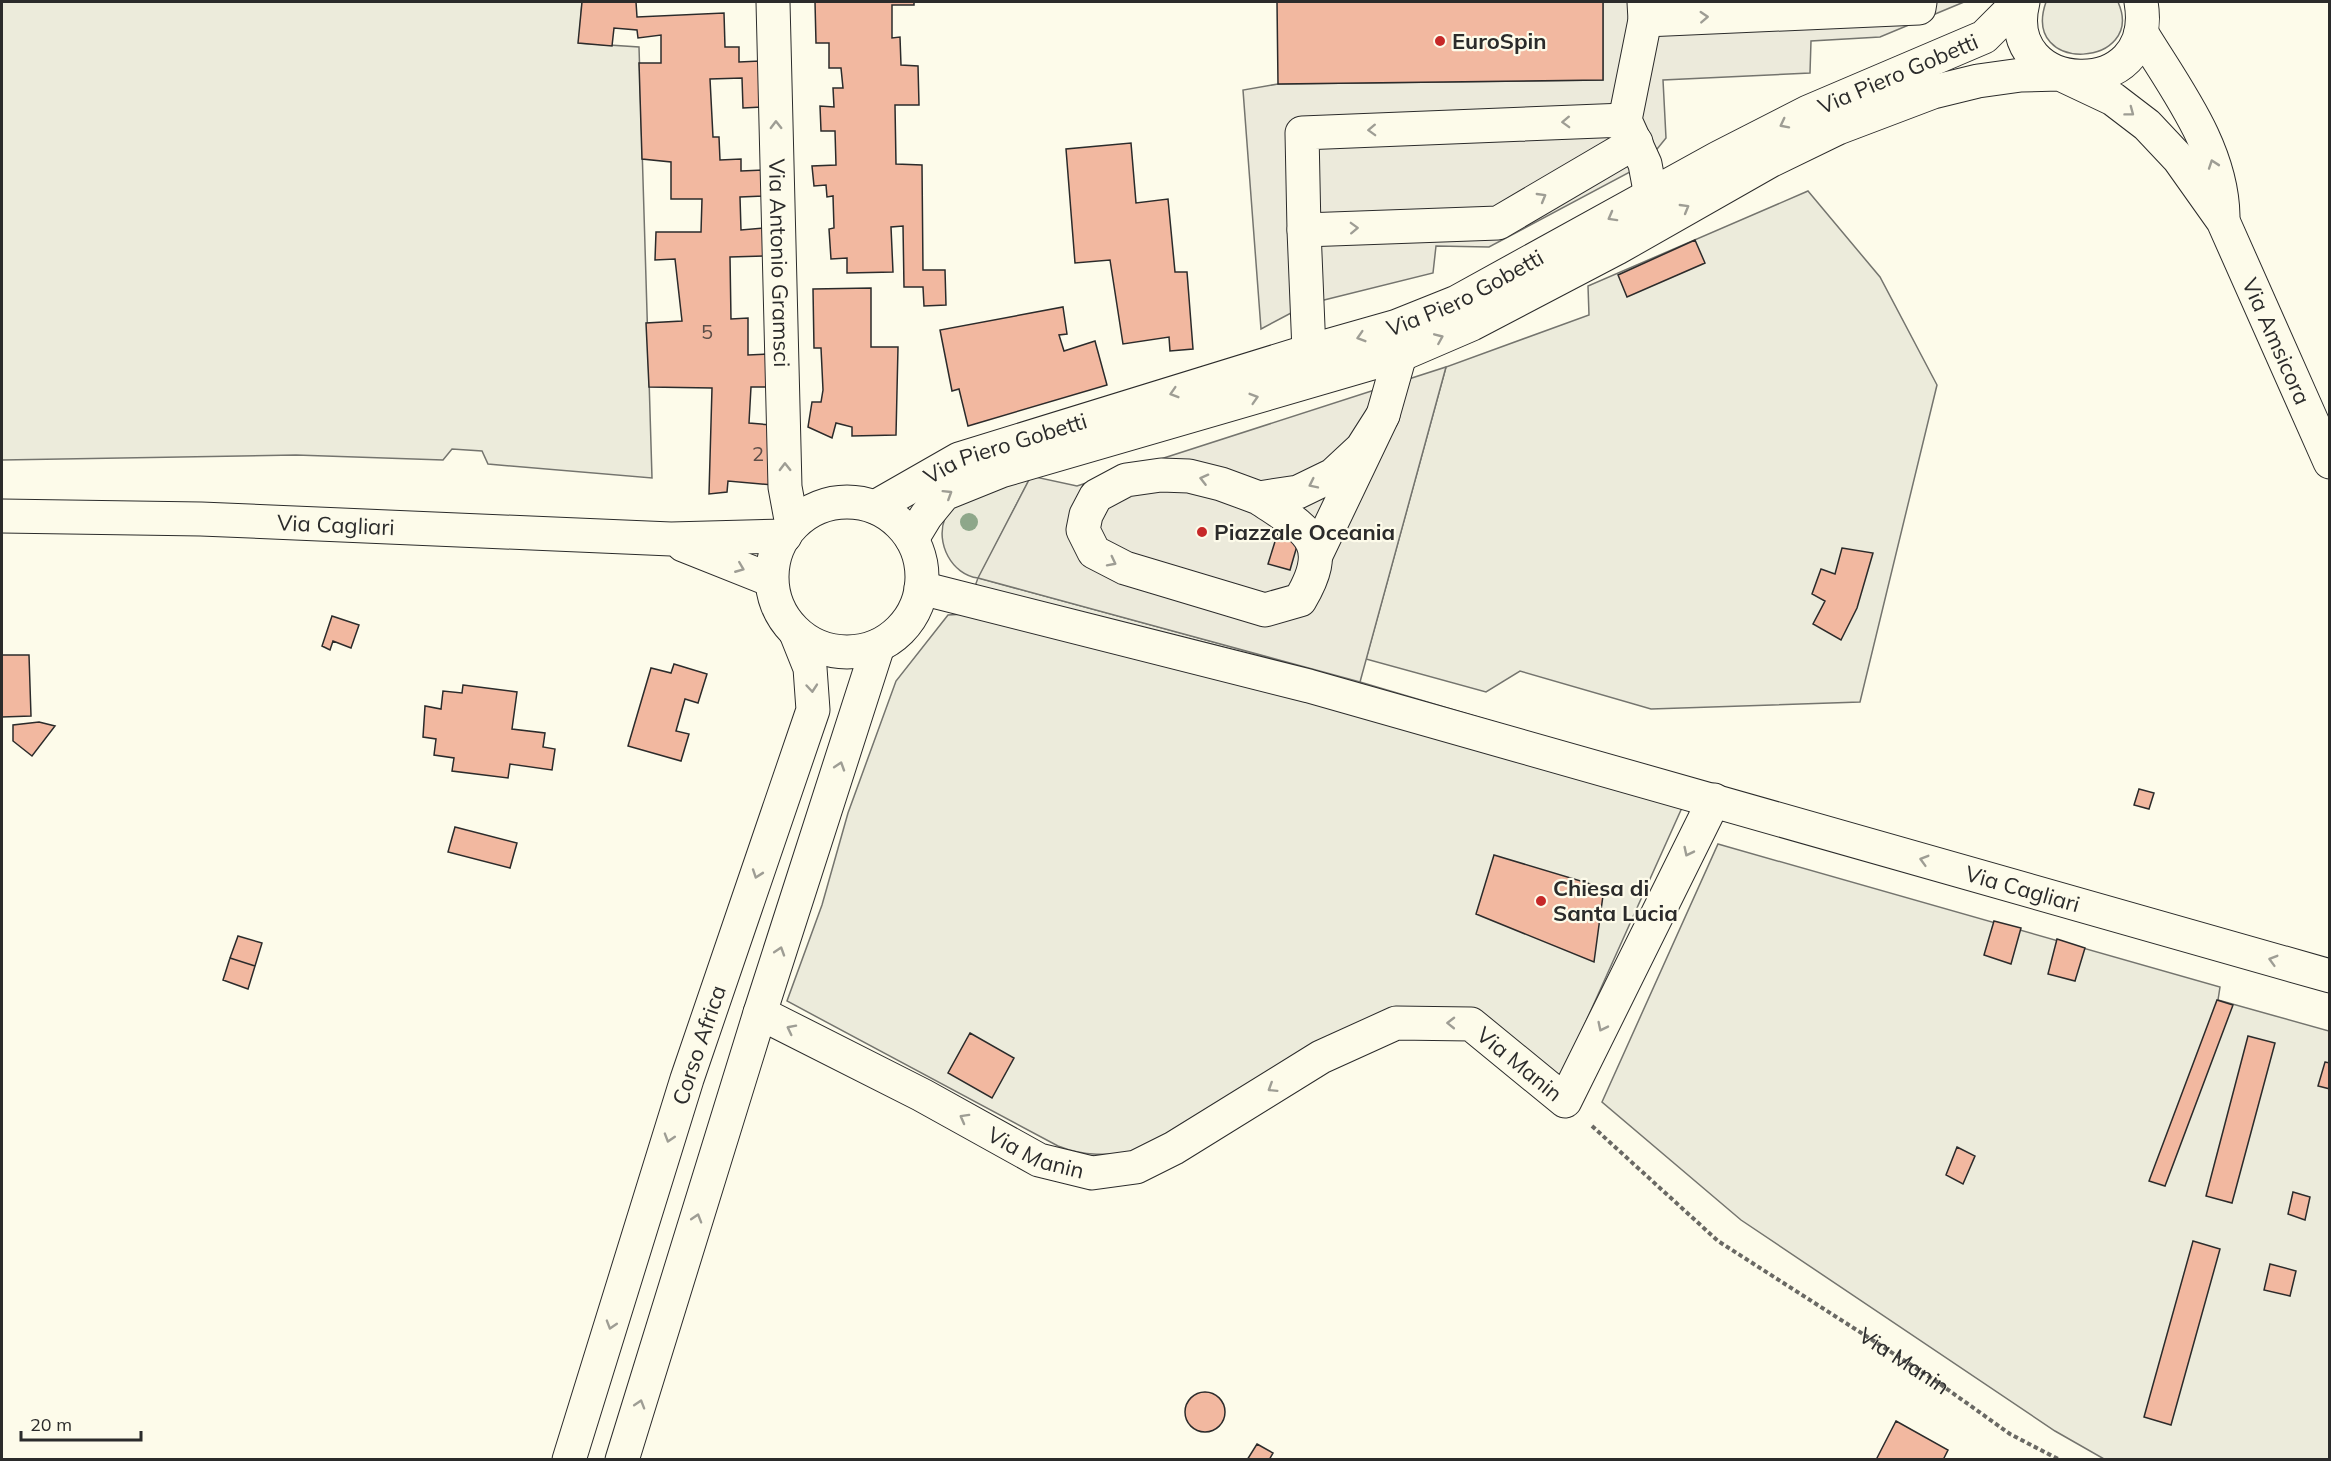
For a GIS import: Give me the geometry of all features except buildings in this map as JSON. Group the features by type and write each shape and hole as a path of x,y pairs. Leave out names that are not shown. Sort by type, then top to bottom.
{"street":[{"name":"Via Antonio Gramsci","path":"773,2 788,531"},
{"path":"1651,196 1645,164 1630,131 1645,11 1919,8 1920,2"},
{"name":"Via Amsicora","path":"2021,2 2021,27 2026,42 2038,60 2060,74 2114,99 2147,125 2179,159 2223,221 2330,462"},
{"name":"Via Piero Gobetti","path":"874,507 959,459 1397,326 1457,302 1808,112 1984,37 2021,2"},
{"name":"Via Amsicora","path":"2141,17 2205,139 2223,191 2223,221"},
{"name":"Via Piero Gobetti","path":"912,539 926,516 944,494 1001,471 1400,355 1482,319 1617,248 1770,161 1838,128 1933,92 1978,81 2021,75 2060,74 2083,78 2111,70 2132,51 2141,17"},
{"path":"1309,351 1302,133 1630,131"},
{"path":"1304,230 1498,223 1630,131"},
{"path":"1317,553 1305,530 1259,498 1221,484 1189,476 1161,475 1126,480 1096,496 1086,515 1083,530 1094,552 1125,568 1264,610 1299,600 1312,579 1317,553 1383,415 1400,355"},
{"path":"1259,498 1298,492 1333,475 1362,448 1383,415"},
{"path":"845,501 874,507 896,520 912,539 921,563 921,588 914,611 899,631 878,646 850,652 821,648 796,633 778,609 771,580 776,551 788,531 816,508 845,501"},
{"name":"Via Cagliari","path":"2,516 201,519 670,539 788,531"},
{"name":"Via Cagliari","path":"670,539 771,580"},
{"name":"Via Cagliari","path":"921,588 1308,686 2330,976"},
{"name":"Corso Africa","path":"569,1460 687,1079 813,710 810,668 796,633"},
{"path":"622,1460 760,1013 878,646"},
{"path":"1565,1101 1714,800"},
{"name":"Via Manin","path":"760,1013 922,1095 1039,1160 1092,1173 1136,1167 1174,1148 1321,1057 1396,1023 1471,1024 1565,1101"}],"path":[{"name":"Via Manin","path":"1565,1101 1718,1241 1933,1379 2010,1434 2060,1460"}],"shaded area":[{"path":"2,2 582,2 579,43 639,47 652,478 488,464 482,451 452,449 443,460 296,455 2,460"},
{"path":"1603,2 1964,2 1880,37 1811,41 1810,73 1663,80 1666,138 1645,164 1489,247 1436,246 1433,273 1308,304 1261,329 1243,90 1278,84 1603,80"},
{"path":"2046,2 2118,2 2122,24 2115,40 2101,50 2083,54 2065,52 2050,42 2043,26"},
{"path":"1808,191 1880,277 1937,385 1860,702 1651,709 1520,671 1486,692 1366,659 1446,367 1589,315 1588,286"},
{"name":"Piazzale Oceania","path":"1446,367 1360,682 978,578 1031,476 1077,486"},
{"path":"1031,476 979,578 1360,682 1694,781 1561,1077 1467,1009 1135,1152 1087,1154 1058,1146 787,1001 822,905 848,813 896,681 948,615 965,614 978,578 960,571 948,556 942,538 942,528 947,514 955,501"},
{"path":"1718,844 2220,987 2218,1000 2329,1031 2329,1459 2104,1459 2055,1431 1741,1220 1602,1102"}],"place":[{"name":"EuroSpin","path":"1440,41"},
{"name":"Piazzale Oceania","path":"1202,532"},
{"name":"Chiesa di Santa Lucia","path":"1541,901"}]}
